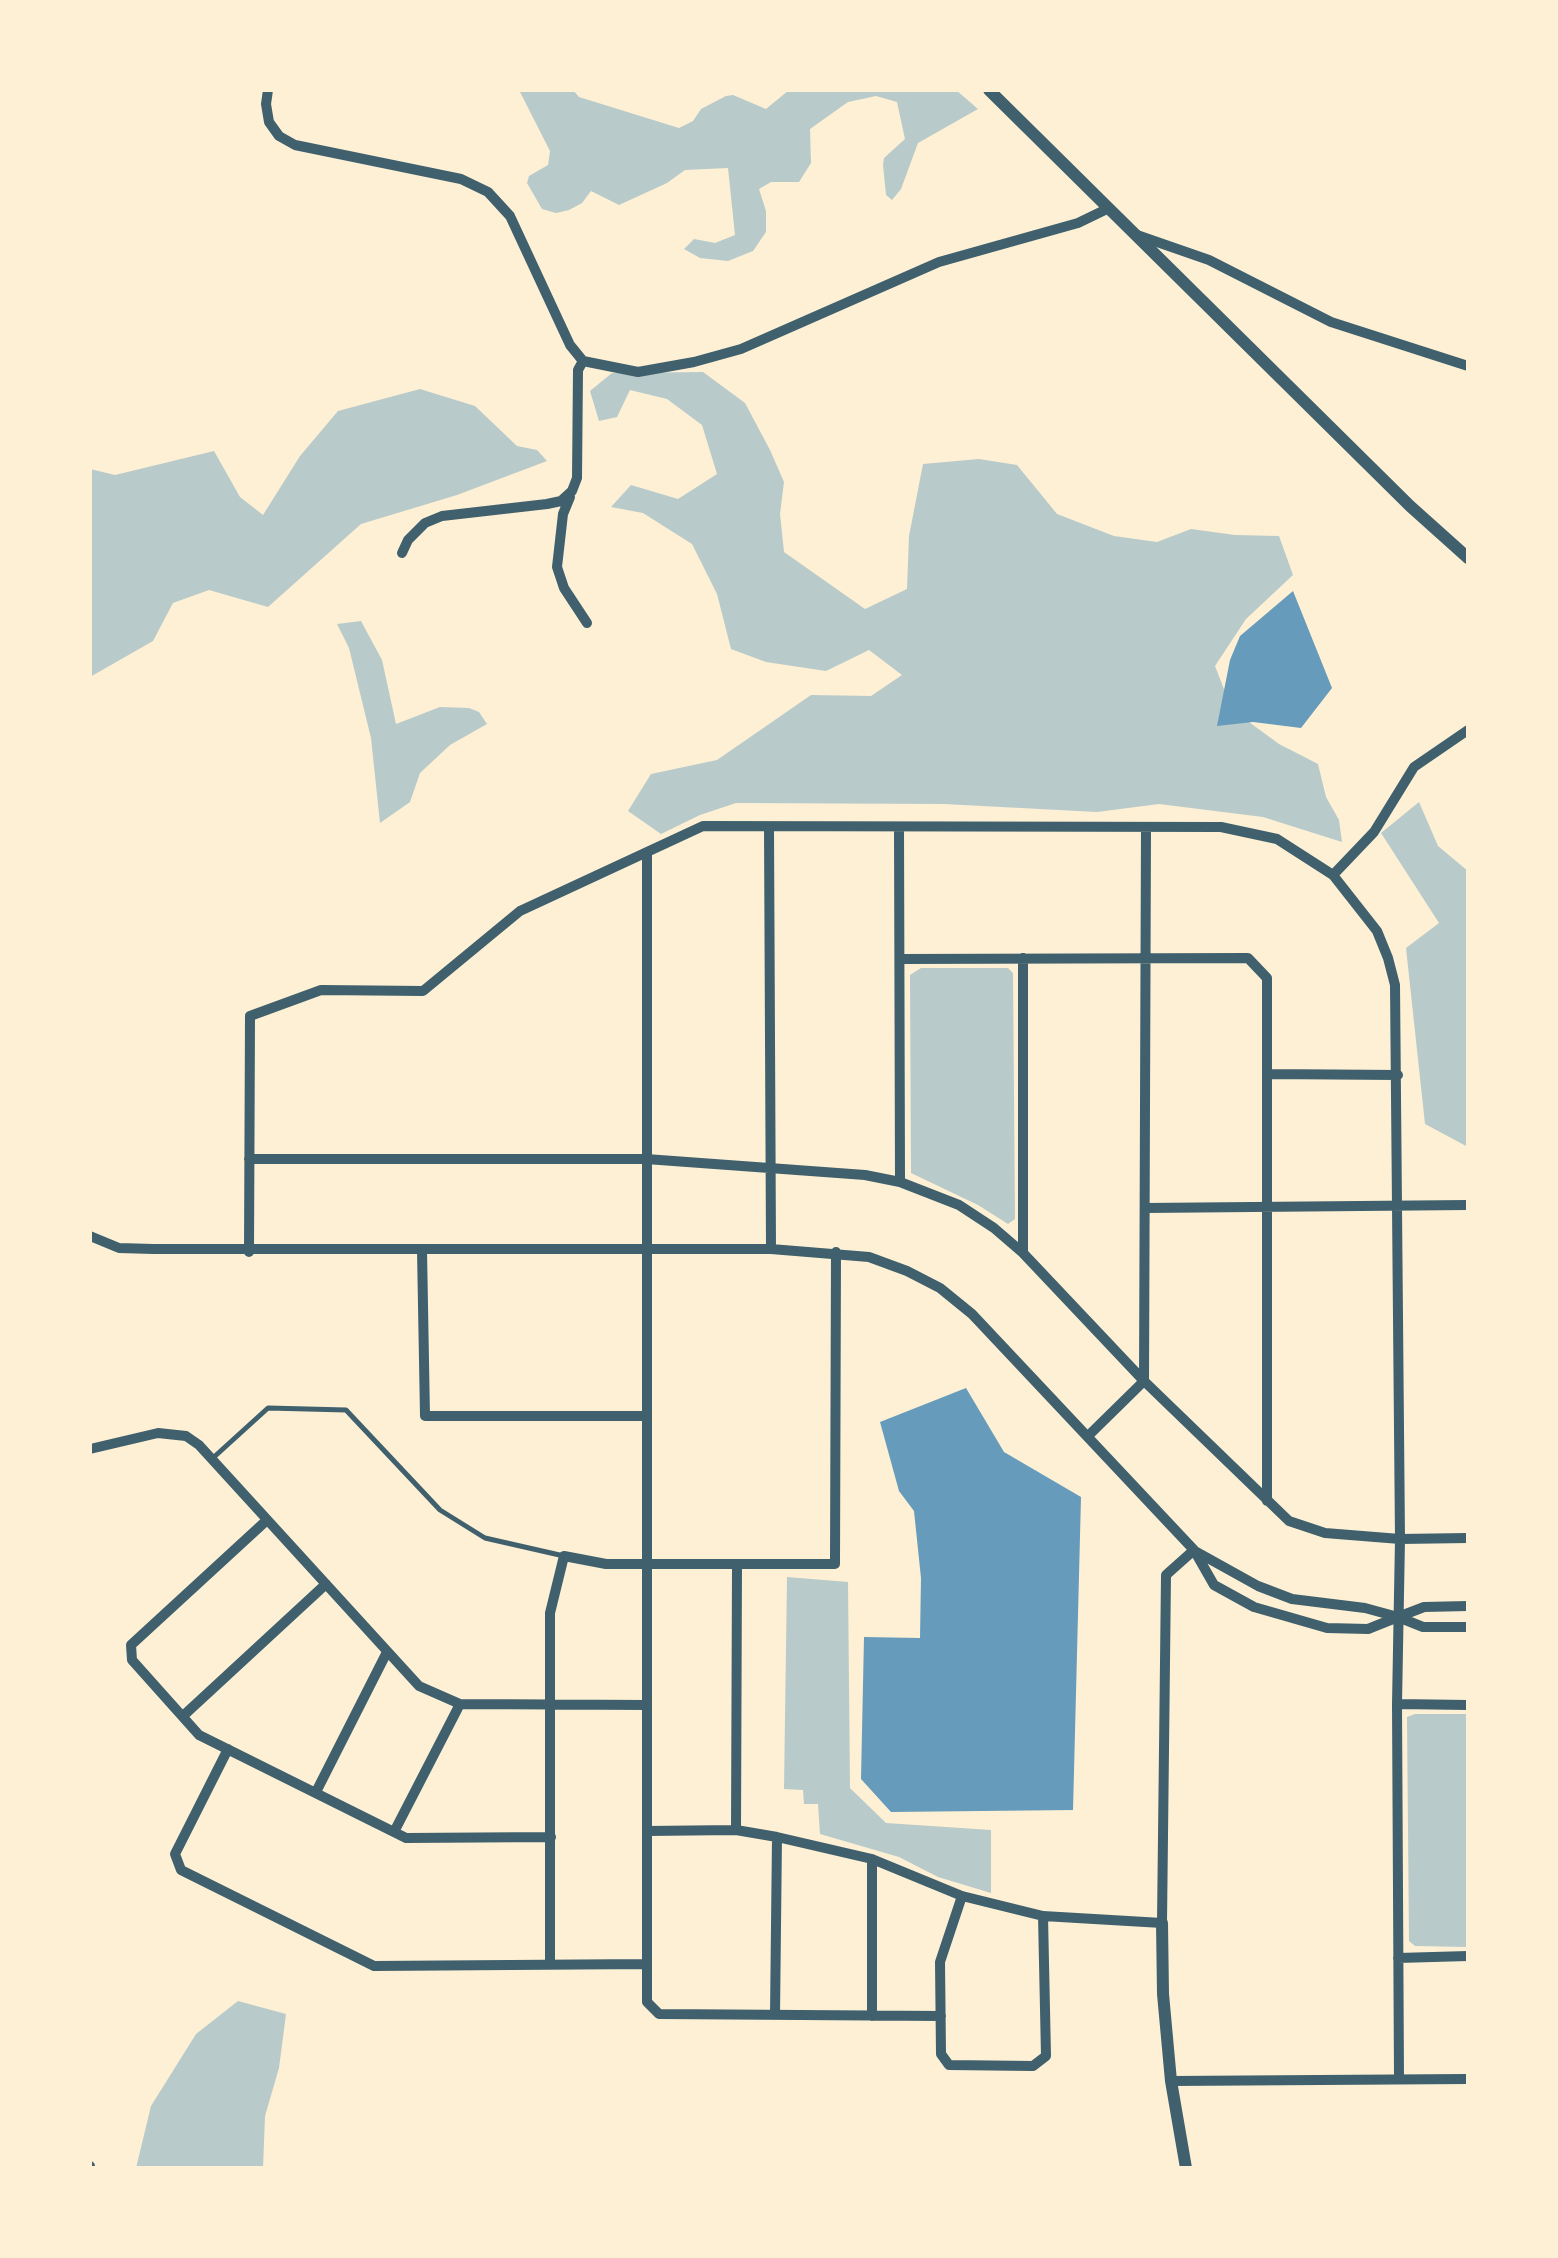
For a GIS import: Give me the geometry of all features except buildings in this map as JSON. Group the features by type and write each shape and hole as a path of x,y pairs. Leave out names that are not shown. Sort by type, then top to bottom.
{"street":[{"path":"268,90 268,122 278,136 296,145 460,179 488,192 510,216 570,344 583,361 638,372 741,349 939,262 1078,223 1109,208"},
{"path":"989,90 1398,494 1468,558"},
{"path":"1136,234 1209,260 1331,322 1468,366"},
{"path":"583,361 578,370 578,478 563,514 557,567 564,588 587,622"},
{"path":"402,553 408,540 426,523 442,516 547,504 561,501 572,491"},
{"path":"1333,876 1374,832 1414,767 1468,730"},
{"path":"249,1252 250,1016 321,990 423,991 520,911 702,826 1221,827 1277,839 1333,876 1377,931 1395,984 1400,1539 1398,2079"},
{"path":"899,827 900,1182"},
{"path":"1088,1436 1144,1381 1146,827"},
{"path":"769,828 771,1249"},
{"path":"646,852 646,2002 659,2014 940,2016"},
{"path":"1022,958 1023,1253"},
{"path":"901,959 1248,958 1267,978 1266,1500"},
{"path":"1267,1074 1398,1075"},
{"path":"250,1159 646,1159 865,1175 900,1182 958,1205 1023,1253 1144,1381 1288,1521 1325,1533 1400,1539 1468,1538"},
{"path":"1145,1208 1468,1205"},
{"path":"90,1236 119,1248 249,1252 771,1249 869,1257 940,1288 972,1314 1194,1550 1214,1585 1254,1607 1326,1628 1368,1630 1424,1606 1468,1606"},
{"path":"422,1250 424,1416 646,1416"},
{"path":"550,1964 550,1613 564,1556 606,1564 835,1564 836,1252"},
{"path":"90,1450 171,1432 186,1436 418,1686 460,1704 647,1705"},
{"path":"267,1520 131,1645 132,1660 182,1716 199,1734 406,1838 551,1837"},
{"path":"1194,1550 1258,1586 1292,1599 1365,1608 1423,1627 1468,1627"},
{"path":"1186,2168 1171,2081 1163,1994 1166,1575 1194,1550"},
{"path":"736,1830 737,1564"},
{"path":"182,1716 326,1584"},
{"path":"316,1792 388,1652"},
{"path":"394,1832 460,1704"},
{"path":"1397,1704 1468,1705"},
{"path":"228,1749 175,1854 181,1870 374,1966 647,1964"},
{"path":"647,1831 736,1830 777,1836 872,1859 962,1896 1043,1916 1162,1923"},
{"path":"775,2015 777,1836"},
{"path":"872,1859 872,2016"},
{"path":"962,1896 940,1962 941,2054 949,2064 1032,2066 1046,2056 1043,1916"},
{"path":"1398,1958 1468,1956"},
{"path":"1171,2081 1468,2079"}],"lane":[{"path":"211,1459 268,1408 346,1410 440,1510 486,1538 564,1556"}],"shaded area":[{"path":"519,90 573,90 579,97 679,128 693,121 701,109 726,96 733,95 766,109 789,90 956,90 978,109 918,143 901,189 892,200 886,195 883,165 884,158 905,139 897,102 876,96 848,102 810,129 811,163 799,182 771,182 759,189 766,211 766,232 753,251 728,261 700,258 684,249 694,239 715,243 735,235 728,168 685,170 667,183 619,205 591,191 582,203 569,210 556,213 542,209 527,183 529,176 548,165 550,151"},
{"path":"703,372 745,403 770,450 784,482 780,514 784,552 865,609 907,589 909,536 923,464 979,459 1017,465 1057,514 1114,536 1157,542 1191,529 1279,536 1293,575 1246,619 1215,666 1229,702 1249,722 1279,744 1318,764 1326,797 1339,820 1342,842 1263,817 1159,804 1097,812 944,804 736,803 661,834 628,811 651,774 717,760 811,695 871,696 902,675 869,650 826,671 766,662 731,649 717,594 692,544 643,513 611,507 631,485 678,499 717,474 702,425 667,399 630,390 617,417 599,421 590,391 612,373"},
{"path":"420,389 475,406 517,446 537,450 547,461 457,495 361,524 268,607 209,590 173,603 153,641 90,677 90,469 115,475 214,451 240,497 263,515 300,456 338,411"},
{"path":"361,621 382,660 396,724 440,707 469,708 479,712 487,724 450,745 420,773 410,802 380,823 371,738 349,648 337,624"},
{"path":"1419,802 1438,846 1468,871 1468,1147 1425,1124 1406,948 1439,923 1381,833"},
{"path":"921,968 1008,968 1013,973 1015,1219 1008,1224 911,1173 910,975"},
{"path":"787,1577 848,1582 850,1788 886,1823 991,1830 991,1893 938,1877 899,1857 820,1834 818,1804 804,1804 803,1790 784,1789"},
{"path":"1468,1714 1468,1947 1415,1946 1409,1941 1407,1717"},
{"path":"238,2001 286,2014 279,2068 265,2116 263,2168 136,2168 151,2106 196,2034"}],"water":[{"path":"1293,591 1332,688 1301,728 1253,722 1217,726 1230,660 1240,636"},
{"path":"966,1388 1004,1452 1081,1497 1073,1810 891,1812 861,1779 864,1637 920,1638 921,1578 914,1511 899,1491 880,1422"}]}
